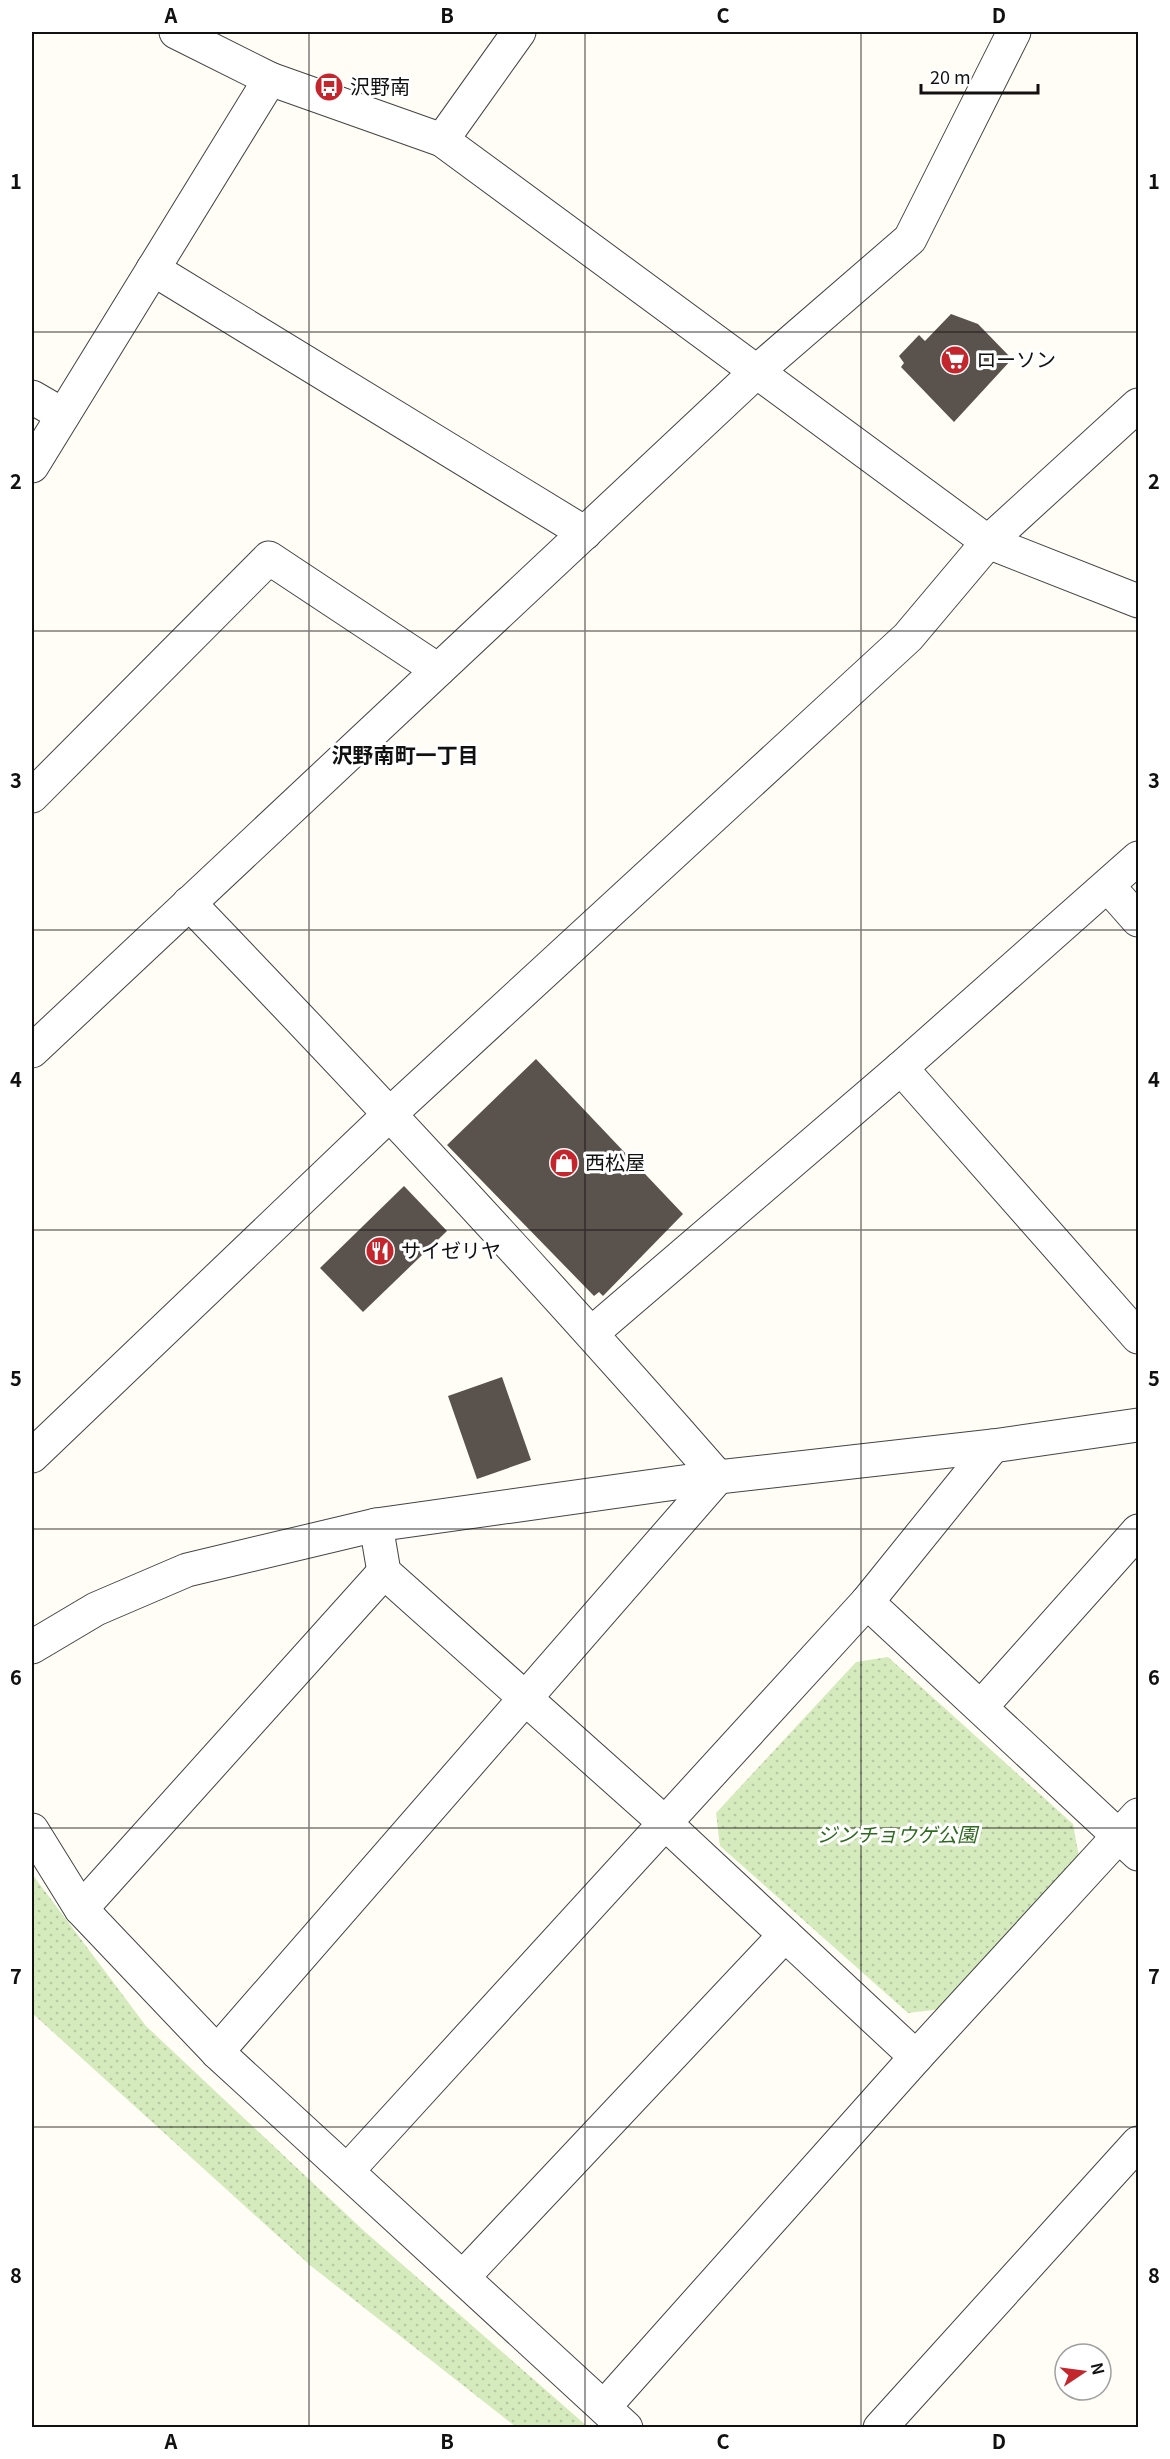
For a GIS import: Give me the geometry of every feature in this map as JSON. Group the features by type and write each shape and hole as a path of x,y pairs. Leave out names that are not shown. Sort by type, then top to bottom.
{"street":[{"path":"176,32 225,42 270,79 442,140 755,373 988,542 1138,601"},
{"path":"442,140 519,32"},
{"path":"32,1051 755,373 910,239 1014,32"},
{"path":"32,466 270,79"},
{"path":"153,269 585,533"},
{"path":"32,397 63,415"},
{"path":"32,1456 391,1113 908,637 988,542 1138,405"},
{"path":"32,796 269,558 438,670"},
{"path":"592,1333 901,1068 1138,858"},
{"path":"1108,886 1138,920"},
{"path":"189,903 391,1113 592,1333 718,1477"},
{"path":"901,1068 1138,1337"},
{"path":"32,1647 96,1609 187,1570 376,1526 718,1477 993,1446 1138,1425"},
{"path":"348,2170 867,1602 993,1446"},
{"path":"216,2052 526,1700 718,1477"},
{"path":"376,1526 384,1572 664,1823 916,2057"},
{"path":"981,1707 1138,1531"},
{"path":"81,1909 384,1572"},
{"path":"32,1830 81,1909 216,2052 348,2170 615,2417 916,2057 1132,1835 981,1707 867,1602"},
{"path":"463,2277 785,1935"},
{"path":"880,2427 1138,2143"}],"green space":[{"name":"ジンチョウゲ公園","path":"888,1657 1073,1824 1079,1857 949,2008 908,2013 720,1846 716,1813 856,1662"},
{"path":"32,1874 146,2026 363,2230 588,2427 516,2427 311,2266 32,2013"}],"building":[{"path":"951,314 978,324 1012,359 954,422 901,367 904,363 899,356 919,335 925,341"},
{"path":"536,1059 683,1214 603,1296 599,1292 594,1296 447,1145"},
{"path":"404,1186 447,1231 363,1312 320,1268"},
{"path":"502,1377 531,1460 477,1479 448,1396"}],"place":[{"name":"沢野南","path":"329,87"},
{"name":"ローソン","path":"955,360"},
{"name":"西松屋","path":"564,1163"},
{"name":"サイゼリヤ","path":"380,1251"}],"district":[{"name":"沢野南町一丁目","path":"405,756"}]}
